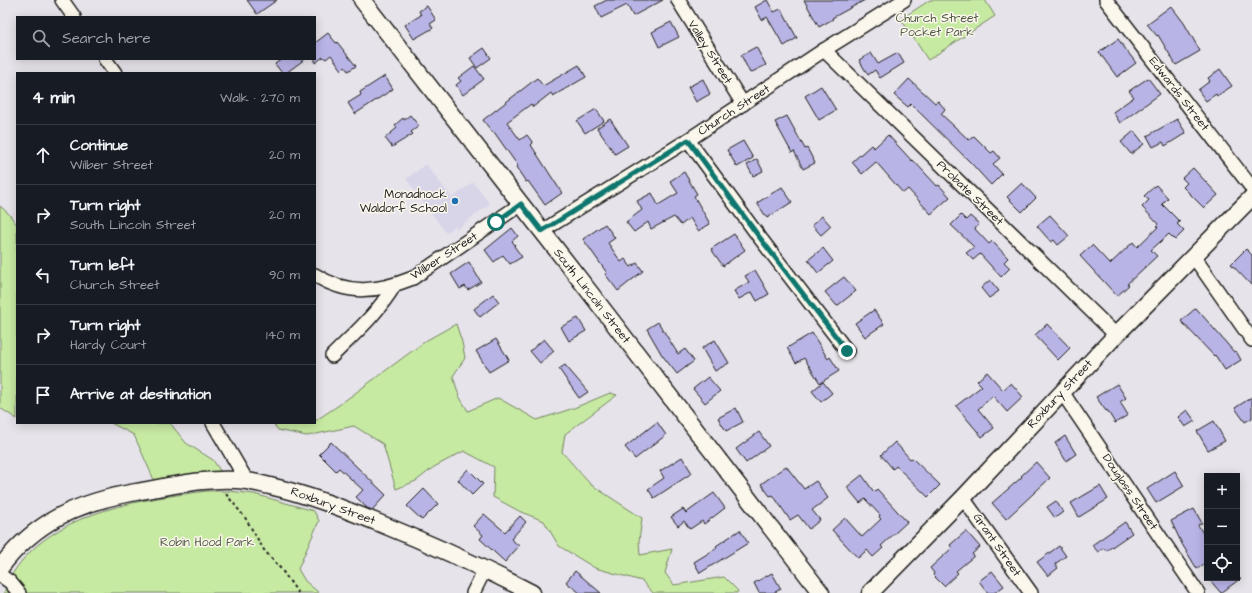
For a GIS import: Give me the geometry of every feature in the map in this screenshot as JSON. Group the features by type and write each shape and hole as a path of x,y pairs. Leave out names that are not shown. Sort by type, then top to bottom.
{"street":[{"path":"62,0 73,16"},
{"name":"South Lincoln Street","path":"362,0 821,593"},
{"name":"Valley Street","path":"678,0 743,104"},
{"name":"Church Street","path":"542,231 743,104 824,50 887,4 904,0"},
{"name":"Edwards Street","path":"1106,0 1252,188"},
{"name":"Probate Street","path":"824,50 1116,335"},
{"path":"106,60 114,72"},
{"path":"688,140 757,234 847,351"},
{"name":"Roxbury Street","path":"870,593 1116,335 1252,197"},
{"name":"Wilber Street","path":"316,276 326,282 339,287 358,290 394,286 413,278 521,204"},
{"path":"1194,257 1252,340"},
{"path":"332,356 365,324 385,301 394,286"},
{"name":"Douglass Street","path":"1062,392 1198,593"},
{"path":"214,424 247,481"},
{"name":"Roxbury Street","path":"0,568 18,546 34,533 52,519 73,509 121,495 175,485 221,480 247,481 300,493 343,508 485,569 532,593"},
{"name":"Grant Street","path":"962,498 1031,593"},
{"path":"473,593 485,569"},
{"path":"0,575 10,582 19,593"}],"path":[{"path":"221,480 227,497 246,519 264,550 298,593"}],"shaded area":[{"name":"Monadnock Waldorf School","path":"426,164 452,198 473,182 490,204 457,229 455,226 446,233 406,179"}],"green space":[{"name":"Church Street Pocket Park","path":"930,0 985,0 995,16 928,60 901,19"},
{"path":"0,206 9,214 16,224 16,418 0,408"},
{"path":"456,324 465,358 453,376 459,396 468,411 498,398 537,420 574,408 610,393 617,395 565,434 562,452 590,484 642,518 639,541 640,555 672,549 665,573 674,585 724,577 738,591 737,593 653,593 642,581 595,568 559,546 544,521 521,512 493,497 494,467 464,451 434,467 416,481 396,489 383,444 354,426 307,436 278,430 274,424 316,424 316,420 427,340"},
{"path":"113,424 171,424 186,443 213,460 221,472 154,480 134,435"},
{"name":"Robin Hood Park","path":"207,491 229,491 254,494 314,511 319,521 298,569 305,581 319,593 4,593 10,577 20,563 38,545 58,531 81,519 131,503"}],"building":[{"path":"247,0 277,0 257,14"},
{"path":"607,0 663,0 633,16 627,5 601,18 595,6"},
{"path":"767,0 774,12 781,9 797,38 784,46 767,17 762,20 755,7"},
{"path":"804,0 865,0 819,27"},
{"path":"427,6 436,20 430,24 433,28 414,39 405,25 421,15 419,11"},
{"path":"1171,6 1184,23 1200,51 1176,65 1158,35 1157,36 1147,24"},
{"path":"671,22 679,37 659,47 652,32"},
{"path":"328,33 356,66 348,71 345,67 342,70 331,55 326,59 323,57 315,63 316,42"},
{"path":"1118,39 1136,63 1117,77 1099,52"},
{"path":"756,47 766,65 750,73 741,55"},
{"path":"484,48 491,58 477,68 470,58"},
{"path":"871,53 878,64 898,53 904,63 880,78 875,70 868,75 859,60"},
{"path":"281,60 304,60 287,72 281,72 275,64"},
{"path":"579,65 586,77 553,96 551,93 533,107 531,104 507,122 520,140 527,135 533,143 531,145 562,193 545,205 528,181 526,182 516,167 518,166 494,132 493,133 483,120 537,78 543,86"},
{"path":"474,66 484,79 463,95 456,85 461,81 458,78"},
{"path":"1220,69 1232,86 1206,101 1198,90 1210,81 1208,78"},
{"path":"385,76 393,89 355,114 348,103 361,95 360,92"},
{"path":"1148,78 1160,94 1120,123 1113,112 1134,97 1129,91"},
{"path":"703,79 710,94 696,102 688,87"},
{"path":"909,79 935,103 938,101 945,109 941,114 969,140 974,136 991,153 994,151 1000,158 993,164 1002,174 991,185 971,163 911,104 908,107 894,95"},
{"path":"821,86 836,110 819,120 805,96"},
{"path":"596,109 604,121 585,133 577,121"},
{"path":"410,115 419,126 411,132 413,134 392,147 385,138 397,128 395,125 403,118 404,120"},
{"path":"787,116 805,149 807,148 815,163 803,169 794,151 792,153 775,122"},
{"path":"610,119 628,146 615,154 597,128"},
{"path":"1177,119 1186,133 1165,146 1163,142 1153,147 1147,136"},
{"path":"1134,131 1144,144 1131,154 1121,142"},
{"path":"888,135 937,186 939,185 950,197 931,214 908,189 903,193 876,162 862,174 852,162 871,145 874,148"},
{"path":"743,141 753,158 737,167 727,150"},
{"path":"757,159 763,171 753,176 747,165"},
{"path":"1193,168 1218,195 1204,208 1183,187 1187,183 1182,178"},
{"path":"684,172 697,194 694,196 710,224 698,231 690,218 681,225 674,217 651,229 648,222 634,232 626,222 642,210 637,201 652,193 658,205 678,193 670,181"},
{"path":"1022,183 1036,198 1022,212 1007,197"},
{"path":"1156,185 1168,198 1162,204 1180,222 1177,224 1184,231 1175,240 1169,234 1151,250 1157,256 1127,284 1129,285 1117,296 1080,256 1092,245 1110,264 1133,242 1137,247 1158,227 1156,226 1158,224 1142,207 1149,200 1144,196"},
{"path":"782,187 792,202 767,218 757,203"},
{"path":"961,215 966,220 970,216 979,224 975,229 989,244 992,241 1008,258 1004,262 1010,268 1001,277 980,254 973,260 966,253 974,247 951,225"},
{"path":"1050,215 1069,236 1058,245 1054,240 1051,242 1037,226"},
{"path":"822,216 831,226 821,235 812,225"},
{"path":"605,224 615,238 608,243 621,262 625,259 631,267 637,263 643,271 618,291 605,274 607,273 583,239"},
{"path":"512,228 518,236 512,241 522,257 510,264 503,255 494,262 485,250"},
{"path":"734,234 745,250 723,266 711,249"},
{"path":"823,248 833,261 818,273 808,260"},
{"path":"1246,249 1252,255 1252,286 1231,264"},
{"path":"469,262 481,282 468,290 465,286 460,289 451,274"},
{"path":"755,270 769,294 757,301 752,292 739,299 734,291 749,282 745,276"},
{"path":"844,277 856,291 837,306 825,292"},
{"path":"990,280 999,291 989,298 981,288"},
{"path":"493,294 499,302 480,317 474,309"},
{"path":"1196,308 1234,352 1236,351 1241,360 1225,370 1215,355 1214,356 1181,321"},
{"path":"874,310 884,324 865,337 855,323"},
{"path":"578,318 586,331 569,341 561,327"},
{"path":"658,322 678,354 685,349 694,361 677,374 662,355 647,329"},
{"path":"1047,324 1070,348 1058,360 1035,335"},
{"path":"812,333 828,359 830,357 839,371 820,383 804,358 796,363 787,348"},
{"path":"496,339 509,360 489,372 476,351"},
{"path":"544,339 554,351 540,363 530,351"},
{"path":"715,340 729,363 715,371 702,348"},
{"path":"565,365 588,392 579,398 559,369"},
{"path":"987,372 1003,390 1011,383 1023,397 1007,412 993,396 978,409 994,428 982,437 956,406 982,386 977,381"},
{"path":"708,377 720,391 705,403 693,389"},
{"path":"823,382 832,393 821,402 812,391"},
{"path":"1117,384 1126,398 1120,402 1128,415 1115,423 1107,410 1106,411 1096,397"},
{"path":"1252,397 1252,418 1245,422 1235,408"},
{"path":"736,408 743,422 726,431 718,418"},
{"path":"1187,410 1195,421 1185,427 1178,417"},
{"path":"1214,421 1225,441 1208,450 1197,431"},
{"path":"657,422 666,435 635,459 625,447"},
{"path":"759,432 769,446 746,463 736,449"},
{"path":"1065,436 1076,454 1066,461 1055,443"},
{"path":"331,442 386,495 372,510 367,508 356,497 363,490 339,468 336,471 319,454"},
{"path":"895,442 910,459 912,458 940,485 928,497 896,466 893,469 881,455"},
{"path":"682,457 692,473 654,498 648,489 664,478 660,471"},
{"path":"1036,462 1050,478 1006,519 992,503 1022,477 1021,476"},
{"path":"786,466 804,489 816,481 828,498 812,510 820,520 809,529 798,515 790,520 773,495 770,496 761,484"},
{"path":"468,469 483,484 472,495 458,480"},
{"path":"1175,471 1184,486 1156,503 1147,489"},
{"path":"862,475 874,492 877,489 907,522 881,546 883,548 873,557 867,550 858,558 832,530 845,518 862,537 881,519 879,517 880,515 865,499 860,503 847,487"},
{"path":"1100,486 1108,499 1079,517 1071,503"},
{"path":"424,489 438,504 422,520 407,506"},
{"path":"714,493 725,508 704,524 702,521 690,529 684,521 678,526 671,517 683,509 686,513"},
{"path":"1056,501 1063,512 1055,518 1047,507"},
{"path":"1194,509 1202,523 1198,525 1204,535 1204,564 1197,569 1182,544 1171,521"},
{"path":"484,514 505,532 520,516 526,522 511,539 519,546 505,562 480,539 483,535 473,526"},
{"path":"1125,522 1132,533 1106,551 1104,548 1098,552 1092,545"},
{"path":"740,530 748,543 700,573 694,562 717,548 716,546"},
{"path":"966,531 980,547 972,554 974,556 956,571 958,573 944,586 933,575 934,573 930,568 952,548 950,545"},
{"path":"1059,546 1066,556 1055,564 1058,568 1048,576 1037,562"},
{"path":"575,571 601,593 580,593 566,582"},
{"path":"992,571 1004,586 994,593 988,593 979,581"},
{"path":"772,573 781,589 773,593 759,593 754,583"},
{"path":"1211,581 1237,581 1221,593"}],"place":[{"name":"Monadnock Waldorf School","path":"455,201"}],"route":[{"path":"496,222 521,204 542,231 688,140 731,200 847,351"}]}
